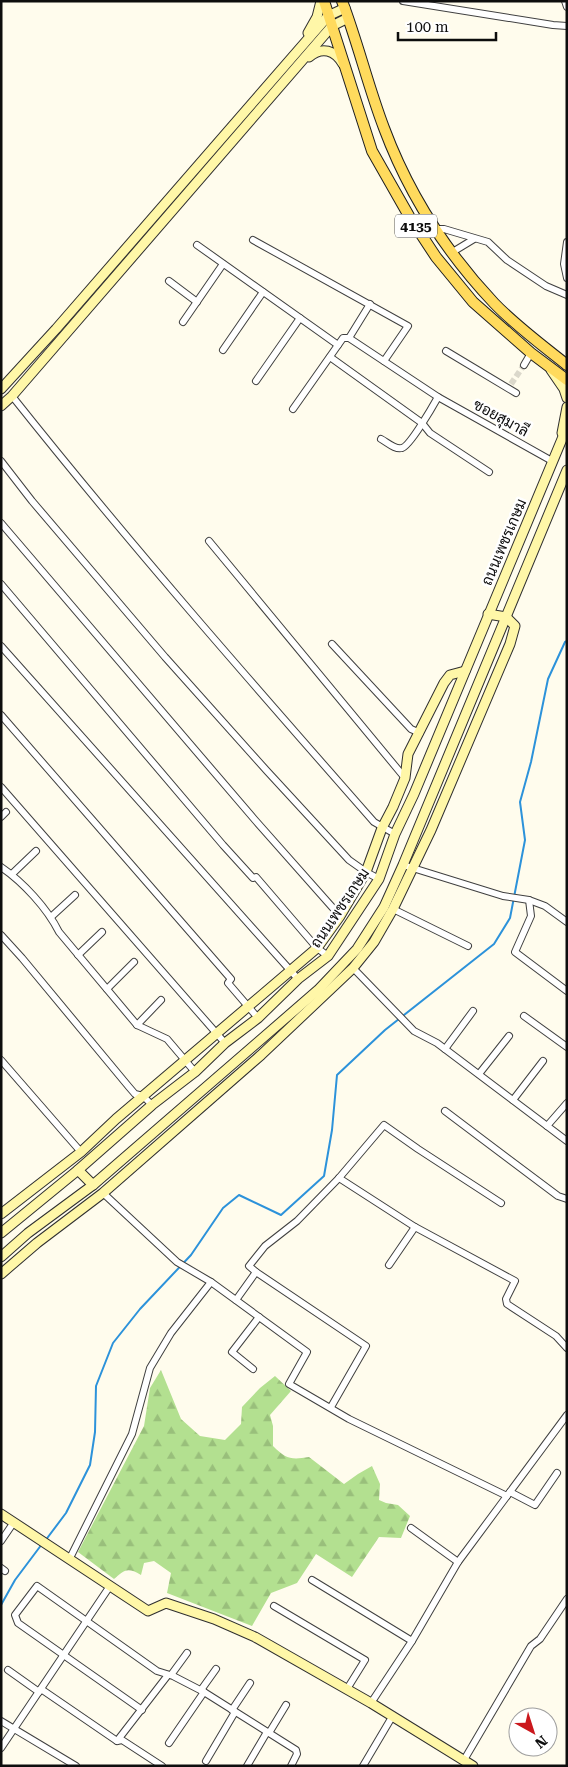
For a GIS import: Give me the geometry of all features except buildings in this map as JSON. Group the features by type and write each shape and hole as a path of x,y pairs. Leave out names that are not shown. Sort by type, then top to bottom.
{"main road":[{"name":"4135","path":"322,1 332,26 372,151 409,216 436,257 473,302 531,353 567,380"},
{"path":"289,69 317,17 322,1"},
{"name":"4135","path":"345,9 383,126 394,152 434,229 451,253 495,304 566,364"},
{"path":"1,406 12,396 289,69 328,16 345,9"},
{"path":"1,389 289,69 332,26 345,9"},
{"path":"289,69 318,51 325,50 338,56 346,69"},
{"path":"550,368 564,389 567,398"},
{"path":"559,443 567,407"},
{"name":"ถนนเพชรเกษม","path":"1,1233 78,1170 152,1105 195,1072 225,1043 258,1018 298,980 328,956 379,878 395,834 414,794 567,427"},
{"name":"ถนนเพชรเกษม","path":"1,1257 28,1233 92,1185 321,993 357,949 407,867 511,604 567,470"},
{"path":"1,1274 36,1243 103,1193 261,1056 321,993 353,968 374,942 394,909 407,867 431,830 510,644 515,626 506,617 488,614"},
{"path":"1,1214 81,1152 143,1096 317,948 340,916 366,872 382,828 405,778 408,754 444,683 450,675 465,671"},
{"path":"78,1170 92,1185"},
{"path":"1,1514 148,1611 166,1603 242,1630 347,1689 469,1764"}],"street":[{"path":"403,1 553,26 567,26"},
{"path":"565,1 567,7"},
{"path":"434,229 444,229 488,242 507,260 546,286 567,295"},
{"path":"451,253 474,239"},
{"path":"253,240 408,326 384,361"},
{"path":"567,242 564,264 567,278"},
{"path":"196,245 338,345"},
{"path":"183,322 224,264"},
{"path":"169,281 197,302"},
{"path":"223,350 263,292"},
{"path":"294,408 343,338 349,338 370,304"},
{"path":"256,381 300,318"},
{"name":"ซอยสุมาลี","path":"349,338 438,397 552,461"},
{"path":"446,351 516,393"},
{"path":"524,365 531,353"},
{"path":"330,357 422,423 430,432 489,472"},
{"path":"501,384 511,384"},
{"path":"12,396 73,473 374,822 395,834"},
{"path":"381,439 400,449 405,447 438,397"},
{"path":"1,461 32,501 208,706 339,850 366,872 379,878"},
{"path":"1,524 340,916"},
{"path":"209,541 405,778"},
{"path":"1,584 223,845 253,878 256,877 317,948 328,956"},
{"path":"332,644 411,729 420,733"},
{"path":"1,646 298,980"},
{"path":"1,715 232,979 228,983 258,1018"},
{"path":"401,787 414,794"},
{"path":"1,788 225,1043"},
{"path":"12,874 36,851"},
{"path":"1,867 12,874 51,917 59,932 136,1025 167,1039 195,1072"},
{"path":"407,867 503,896 529,900 545,906 567,922"},
{"path":"51,917 75,895"},
{"path":"529,900 531,916 515,952 567,991"},
{"path":"394,909 468,946"},
{"path":"78,955 102,932"},
{"path":"1,935 135,1094 143,1096 152,1105"},
{"path":"107,989 134,962"},
{"path":"353,968 414,1031 445,1049 567,1141"},
{"path":"136,1025 162,1000"},
{"path":"445,1049 473,1011"},
{"path":"524,1016 567,1047"},
{"path":"479,1074 509,1036"},
{"path":"1,1060 81,1152"},
{"path":"513,1100 543,1061"},
{"path":"547,1126 567,1103"},
{"path":"445,1111 558,1196 567,1199"},
{"path":"331,1407 366,1346 249,1266 264,1246 297,1221 339,1178 384,1125 501,1202"},
{"path":"339,1178 414,1227 515,1281 506,1299 508,1304 556,1336 567,1348"},
{"path":"103,1193 177,1262 211,1282 307,1352 289,1384 324,1406 331,1407 349,1419 535,1505 557,1473"},
{"path":"389,1265 414,1227"},
{"path":"236,1300 256,1272"},
{"path":"70,1558 132,1434 150,1368 171,1333 211,1282"},
{"path":"252,1369 232,1352 259,1317"},
{"path":"372,1704 412,1641 458,1562 567,1415"},
{"path":"1,1540 14,1522"},
{"path":"411,1528 458,1562"},
{"path":"312,1580 412,1641"},
{"path":"142,1710 18,1623 15,1615 37,1586 157,1671 170,1675 203,1691 297,1751 291,1766"},
{"path":"1,1748 110,1586"},
{"path":"469,1764 531,1646 540,1639 567,1599"},
{"path":"274,1606 365,1660 347,1689"},
{"path":"117,1741 187,1653"},
{"path":"170,1743 216,1669"},
{"path":"8,1670 117,1741 122,1740 162,1766"},
{"path":"206,1760 250,1683"},
{"path":"247,1766 286,1705"},
{"path":"363,1766 392,1717"},
{"path":"1,1721 76,1766"}],"green space":[{"path":"161,1370 181,1419 200,1436 225,1440 241,1424 242,1407 260,1388 275,1376 291,1391 270,1415 273,1426 273,1446 289,1458 309,1457 344,1484 372,1466 380,1484 379,1500 398,1505 410,1516 401,1538 379,1537 352,1577 316,1554 297,1583 271,1593 252,1626 167,1593 171,1573 154,1561 144,1563 141,1575 129,1570 121,1573 114,1579 78,1552 144,1426 150,1388"}],"waterway":[{"path":"45,1541 66,1513 90,1465 95,1432 96,1386 113,1343 140,1309 191,1255 223,1208 239,1195 281,1215 324,1176 332,1130 337,1075 385,1030 494,944 510,918 525,840 520,802 531,762 548,679 567,641"},
{"path":"1,1605 15,1580 42,1544"}],"tunnel":[{"path":"511,384 524,365"}]}
